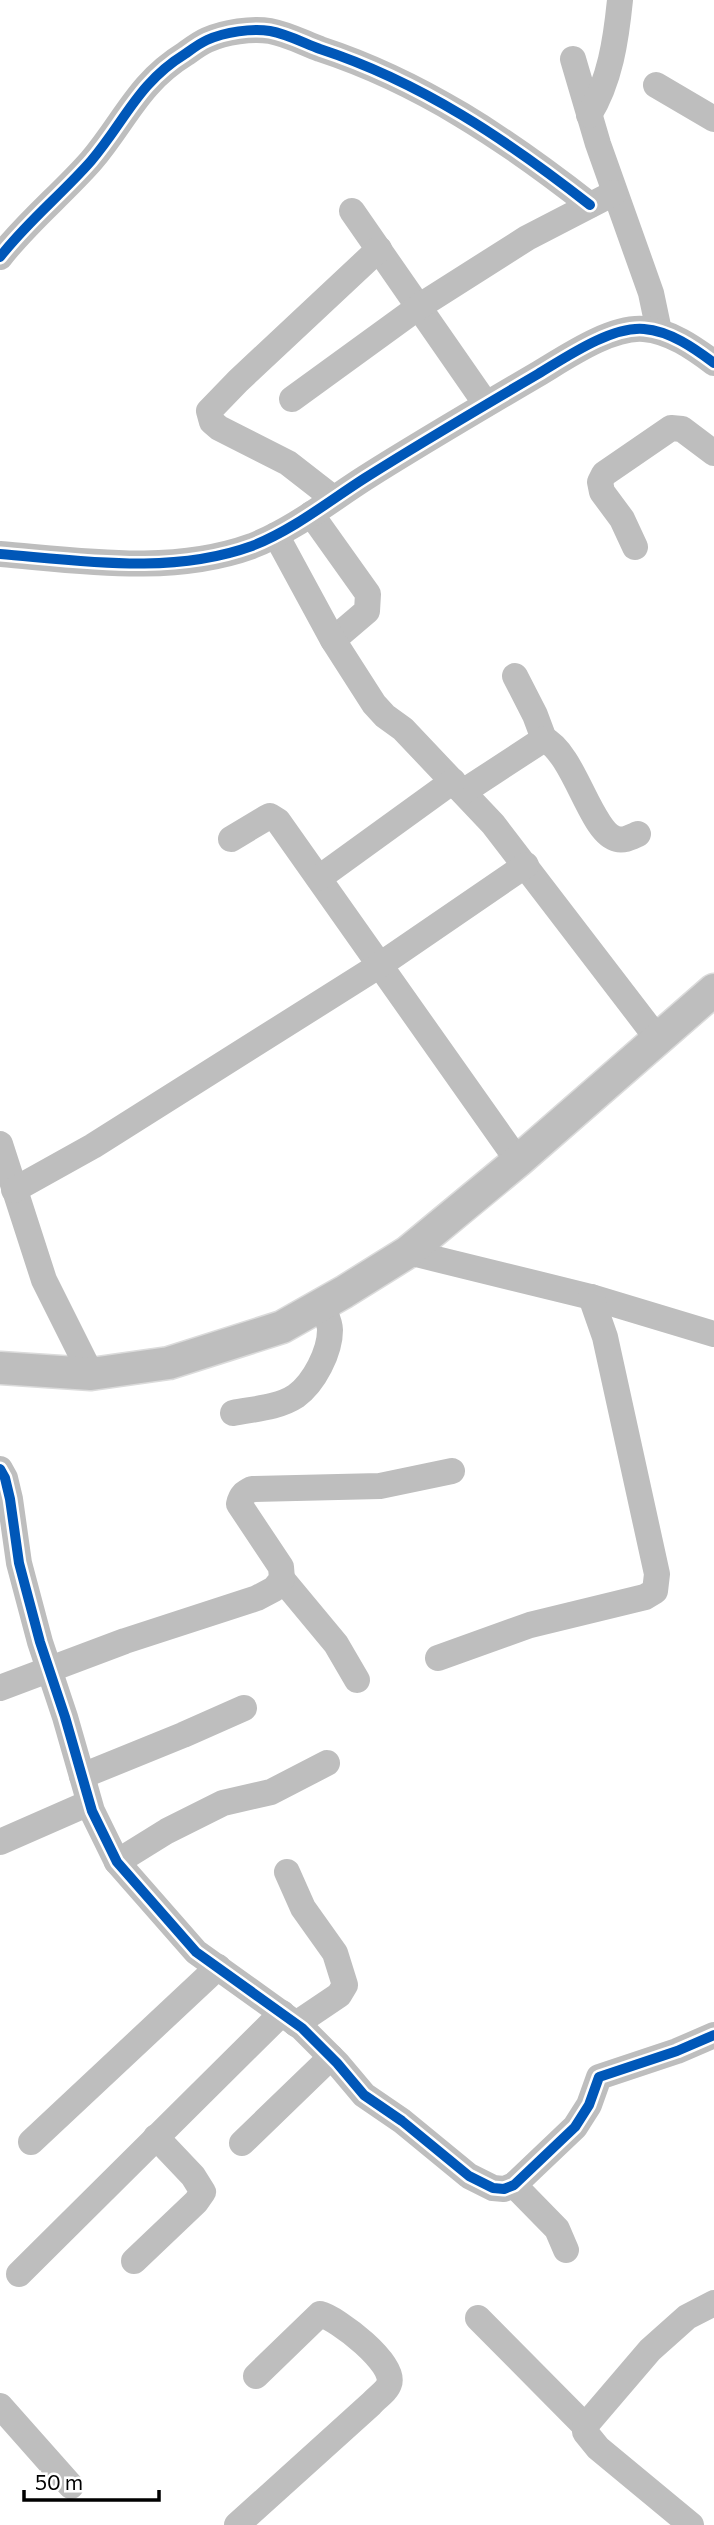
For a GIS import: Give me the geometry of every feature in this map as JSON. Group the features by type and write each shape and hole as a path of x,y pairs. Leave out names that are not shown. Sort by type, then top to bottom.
{"main road":[{"path":"0,1368 90,1374 182,1359 271,1331 322,1305 408,1252 519,1161 714,990"}],"street":[{"path":"589,116 604,89 616,35 620,0"},
{"path":"0,257 17,235 91,160 141,91 161,69 207,40 250,30 271,32 372,67 415,87 489,130 537,163 590,205"},
{"path":"573,59 614,193 650,293 659,331"},
{"path":"656,86 714,118"},
{"path":"292,399 420,306 527,238 614,193"},
{"path":"352,211 486,404"},
{"path":"333,498 288,463 219,428 209,417 209,411 379,249"},
{"path":"0,554 126,565 218,557 276,535 486,404 589,345 627,330 659,331 697,350 714,363"},
{"path":"635,547 622,519 602,492 600,482 604,474 671,428 681,429 714,453"},
{"path":"311,514 368,594 367,611 333,639"},
{"path":"276,535 333,639 374,704 403,729 458,787 526,865 657,1038"},
{"path":"515,676 544,739 554,744 563,755 607,833 614,839 624,840 638,834"},
{"path":"319,878 458,787 544,739"},
{"path":"231,839 266,818 274,818 519,1161"},
{"path":"14,1190 93,1146 380,964 526,865"},
{"path":"0,1144 44,1280 90,1374"},
{"path":"408,1252 591,1297 714,1334"},
{"path":"438,1658 530,1625 645,1597 655,1591 658,1580 649,1537 605,1337 591,1297"},
{"path":"233,1413 271,1406 295,1396 311,1380 324,1357 328,1343 330,1328 322,1305"},
{"path":"0,1469 10,1499 19,1563 49,1669 89,1803 117,1861 197,1952 289,2019 331,2057 364,2095 402,2121 469,2176 493,2188 504,2189 514,2185 575,2127 589,2105 599,2077 677,2051 714,2035"},
{"path":"357,1680 336,1644 282,1579 281,1567 239,1504 240,1497 252,1489 380,1486 452,1471"},
{"path":"0,1688 257,1598 274,1589 282,1579"},
{"path":"82,1776 244,1708"},
{"path":"117,1861 167,1831 223,1803 271,1792 327,1763"},
{"path":"0,1842 89,1803"},
{"path":"19,2274 156,2137 289,2019 340,1995 345,1985 335,1953 303,1908 287,1872"},
{"path":"31,2142 218,1967"},
{"path":"242,2143 331,2057"},
{"path":"134,2261 196,2202 203,2192 193,2176 156,2137"},
{"path":"514,2185 557,2229 566,2250"},
{"path":"691,2525 598,2448 585,2432 585,2426 650,2350 687,2317 714,2303"},
{"path":"237,2525 371,2404 389,2385 390,2374 385,2364 346,2329 329,2316 320,2314 256,2376"},
{"path":"478,2318 585,2426"},
{"path":"0,2406 71,2486"}],"cycle path":[{"path":"0,257 91,161 155,77 204,41 247,30 263,30 289,36 393,78 495,136 590,205"},
{"path":"0,554 127,564 222,555 252,546 282,532 429,438 603,338 631,329 654,330 681,341 714,363"},
{"path":"0,1469 10,1499 19,1563 40,1642 92,1811 117,1862 196,1952 302,2028 364,2095 402,2121 469,2176 493,2188 504,2189 514,2185 575,2127 589,2105 599,2077 677,2051 714,2035"}]}
